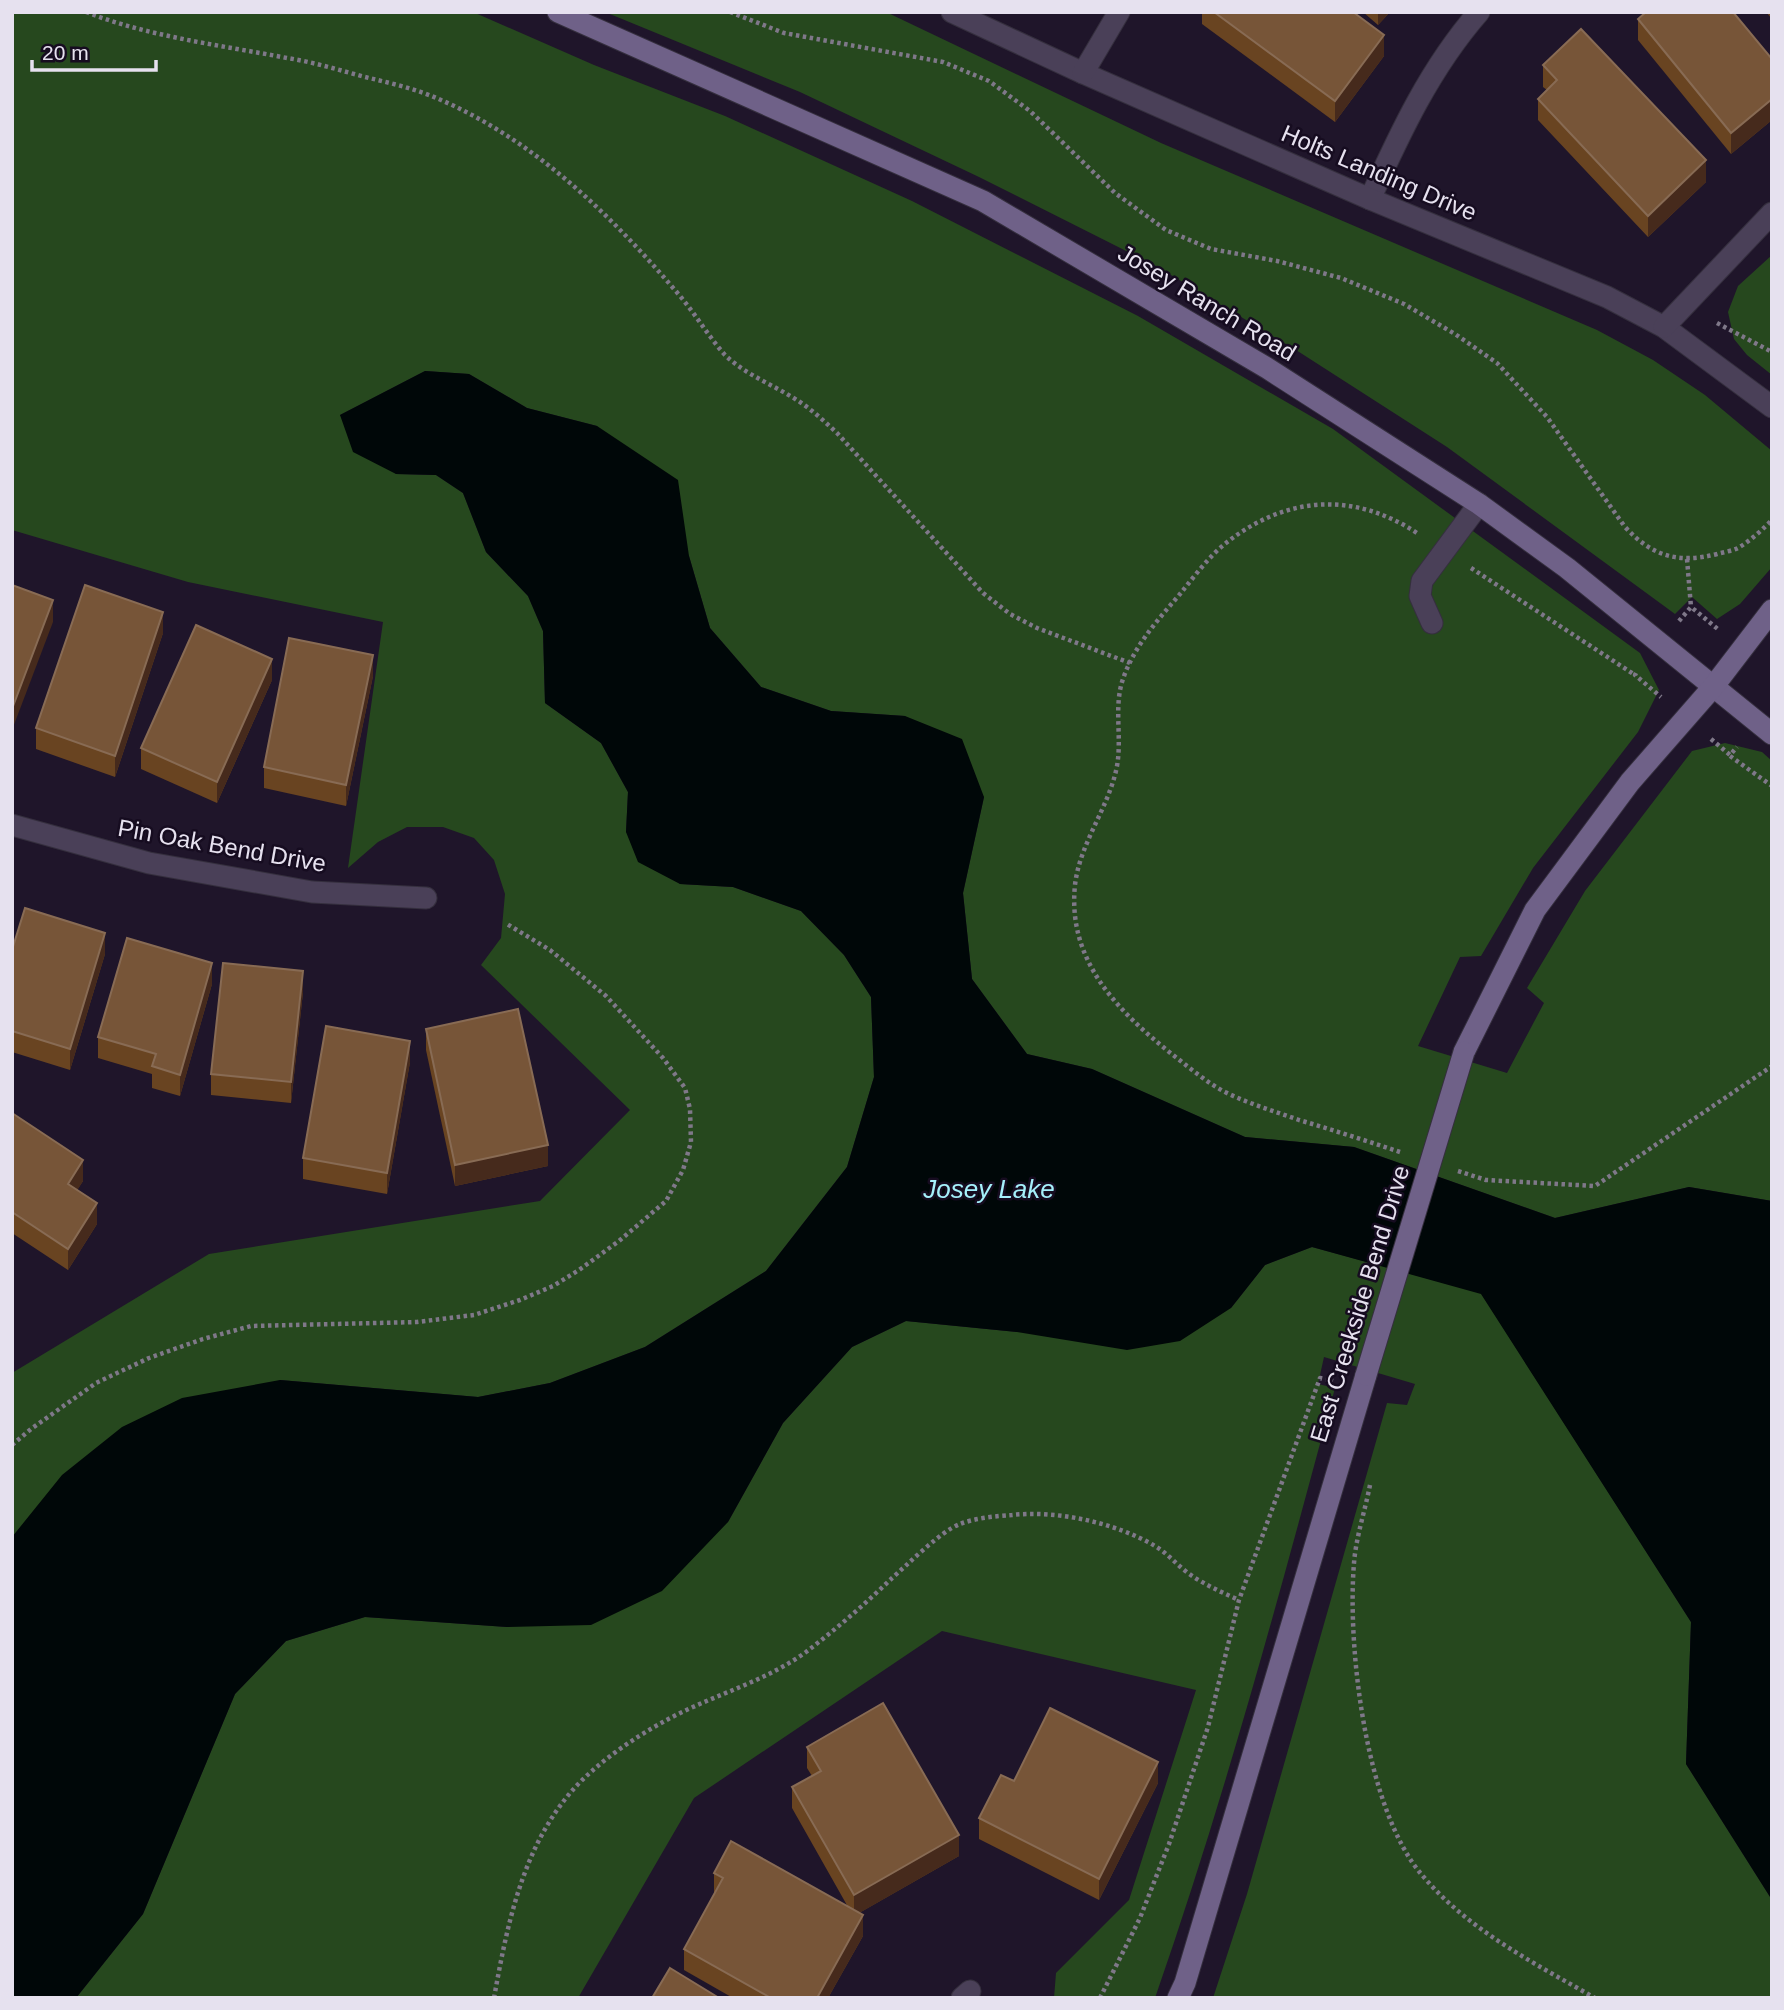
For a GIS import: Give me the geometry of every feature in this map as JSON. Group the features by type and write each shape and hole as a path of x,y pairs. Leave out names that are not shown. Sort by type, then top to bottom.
{"street":[{"name":"Josey Ranch Road","path":"558,12 983,201 1267,368 1479,505 1567,568 1772,734"},
{"name":"Holts Landing Drive","path":"952,12 1083,74 1370,199 1607,297 1664,327 1772,407"},
{"path":"1083,74 1119,12"},
{"path":"1370,199 1428,82 1461,33 1479,12"},
{"path":"1664,327 1772,213"},
{"path":"1432,623 1420,596 1422,581 1479,505"},
{"name":"East Creekside Bend Drive","path":"1178,1998 1185,1983 1363,1381 1464,1052 1535,910 1630,782 1713,687 1772,610"},
{"name":"Pin Oak Bend Drive","path":"12,825 149,863 312,892 426,898"}],"path":[{"path":"86,12 154,33 292,58 396,85 439,99 487,123 526,148 578,188 632,241 681,297 724,353 747,374 792,397 818,415 837,433 983,593 1010,614 1038,628 1130,663"},
{"path":"730,12 784,33 943,62 989,81 1030,111 1115,193 1166,230 1211,249 1277,261 1341,278 1404,304 1497,363 1547,417 1625,527 1651,550 1687,559 1737,548 1772,520"},
{"path":"1686,304 1744,339 1772,352"},
{"path":"1408,1155 1252,1104 1223,1091 1157,1042 1119,1007 1095,976 1076,924 1075,886 1084,847 1111,790 1117,764 1118,708 1122,683 1130,663 1146,633 1224,544 1255,523 1279,514 1312,505 1343,503 1374,510 1402,523 1634,675"},
{"path":"1687,559 1690,607"},
{"path":"1730,755 1772,786"},
{"path":"12,1445 96,1384 149,1358 203,1339 251,1326 417,1322 474,1315 520,1300 553,1286 579,1270 619,1241 666,1201 682,1170 691,1142 690,1109 685,1088 663,1058 606,996 550,950 507,924"},
{"path":"1447,1168 1486,1181 1595,1186 1772,1066"},
{"path":"1100,1998 1140,1918 1181,1811 1208,1727 1239,1600 1320,1378 1363,1381"},
{"path":"1372,1474 1354,1562 1353,1633 1367,1741 1390,1824 1420,1874 1450,1904 1507,1947 1595,1998"},
{"path":"494,1998 507,1927 525,1872 545,1828 571,1791 617,1751 664,1721 741,1688 804,1653 868,1601 921,1551 959,1524 1013,1514 1052,1514 1128,1531 1158,1548 1209,1587 1239,1600"}],"green space":[{"path":"12,12 473,12 594,65 725,116 912,201 1138,316 1333,429 1640,653 1659,690 1638,732 1533,868 1481,956 1460,957 1418,1046 1507,1073 1544,1003 1527,988 1585,891 1692,751 1725,743 1762,752 1772,761 1772,1201 1689,1187 1555,1218 1354,1147 1245,1137 1092,1069 1027,1054 972,979 963,893 984,797 905,716 831,711 761,687 710,628 689,556 597,426 527,408 469,374 425,371 340,415 396,474 436,475 463,493 486,552 528,596 543,631 545,703 601,743 628,792 626,832 680,884 733,887 801,911 844,955 871,997 874,1077 847,1167 766,1271 645,1347 550,1383 478,1397 280,1380 12,1537 12,1373 209,1254 540,1201 630,1110 481,965 501,938 505,894 494,860 474,838 443,827 407,827 378,842 348,868 383,622 188,582 12,530"},
{"path":"605,12 886,12 1161,143 1597,330 1653,360 1705,395 1772,451 1772,567 1740,604 1717,619 1692,597 1675,614 1447,447 1296,350 1156,266 979,177 800,92"},
{"path":"1772,255 1772,375 1747,355 1734,339 1728,312 1738,286"},
{"path":"1312,1247 1481,1293 1691,1622 1686,1764 1772,1900 1772,1998 1213,1998 1247,1894 1387,1403 1407,1405 1415,1384 1324,1357 1318,1384 1335,1388 1228,1771 1155,1998 1054,1998 1056,1973 1129,1900 1196,1690 942,1631 694,1798 578,1998 76,1998 143,1914 235,1694 286,1641 365,1617 507,1627 728,1522 783,1423 852,1347 906,1321 1017,1332 1231,1308 1265,1265"}],"water":[{"name":"Josey Lake","path":"425,371 469,374 527,408 597,426 678,480 689,556 710,628 761,687 831,711 905,716 962,739 984,797 963,893 972,979 1027,1054 1092,1069 1245,1137 1354,1147 1555,1218 1689,1187 1772,1201 1772,1900 1686,1764 1691,1622 1481,1294 1312,1247 1265,1265 1231,1308 1180,1341 1127,1350 1017,1332 906,1321 852,1347 783,1423 728,1522 662,1591 591,1625 507,1627 365,1617 286,1641 235,1694 143,1914 76,1998 12,1998 12,1537 62,1475 122,1427 182,1398 280,1380 478,1397 550,1383 645,1347 766,1271 847,1167 874,1077 871,997 844,955 801,911 733,887 680,884 638,862 626,832 628,792 601,743 545,703 543,631 528,596 486,552 463,493 436,475 396,474 353,452 340,415"}],"building":[{"path":"1214,12 1353,12 1384,35 1335,101"},
{"path":"1646,12 1733,12 1772,59 1772,99 1731,133 1638,19"},
{"path":"1581,29 1706,160 1648,216 1538,99 1557,80 1543,65"},
{"path":"12,585 53,600 12,709"},
{"path":"85,585 163,612 115,756 36,728"},
{"path":"196,625 272,659 217,782 141,748"},
{"path":"289,638 373,655 346,785 264,767"},
{"path":"25,908 105,933 70,1049 12,1031 12,950"},
{"path":"127,938 212,963 180,1075 152,1066 156,1054 98,1037"},
{"path":"223,963 303,971 291,1082 211,1074"},
{"path":"518,1009 548,1145 455,1165 426,1029"},
{"path":"326,1026 410,1041 387,1173 303,1158"},
{"path":"12,1113 83,1160 68,1184 97,1203 68,1249 12,1212"},
{"path":"883,1703 959,1835 854,1895 792,1787 821,1771 807,1747"},
{"path":"1050,1708 1158,1762 1099,1879 979,1818 1001,1775 1014,1781"},
{"path":"731,1841 863,1915 817,1998 771,1998 684,1949 723,1878 714,1873"},
{"path":"670,1968 719,1998 652,1998"}]}
